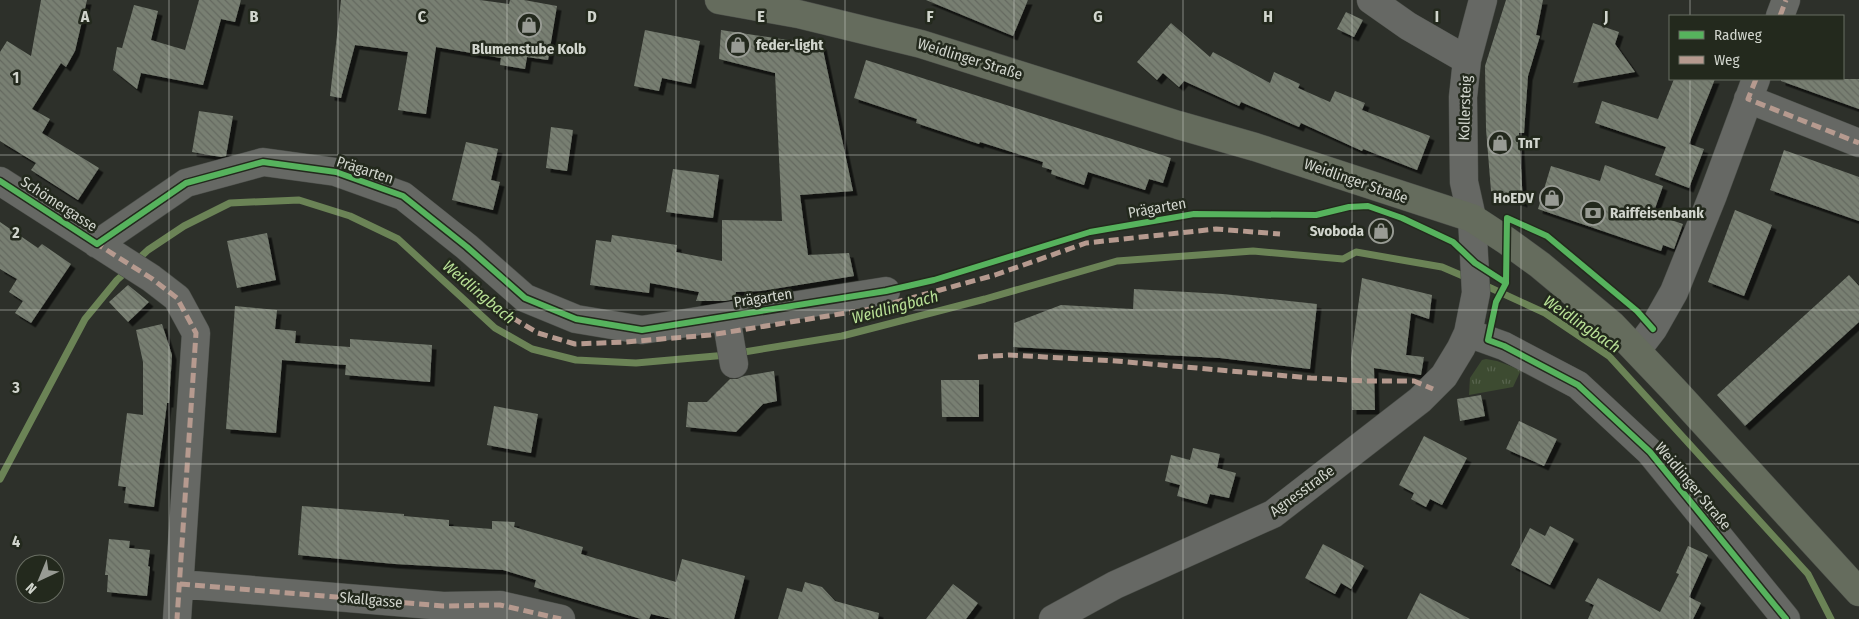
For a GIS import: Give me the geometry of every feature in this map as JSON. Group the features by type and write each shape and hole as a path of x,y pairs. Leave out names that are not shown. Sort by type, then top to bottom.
{"main road":[{"name":"Weidlinger Straße","path":"720,0 798,14 922,44 1178,125 1255,147 1472,218 1507,241 1567,287 1612,325 1859,592"}],"street":[{"path":"1371,0 1408,26 1467,60"},
{"name":"Kollersteig","path":"1472,218 1464,182 1463,97 1467,60 1483,0"},
{"path":"1780,15 1786,0"},
{"path":"1637,350 1653,328 1674,292 1752,89 1859,143"},
{"name":"Prägarten","path":"101,246 186,183 263,162 336,172 403,196 525,298 576,319 642,330 726,321 886,291"},
{"name":"Schömergasse","path":"0,181 151,278 177,298 196,333 177,619"},
{"name":"Agnesstraße","path":"1053,619 1115,585 1273,514 1433,389 1476,329 1472,218"},
{"path":"726,321 734,364"},
{"name":"Weidlinger Straße","path":"1476,329 1578,386 1650,452 1786,619"},
{"name":"Skallgasse","path":"180,584 443,606 500,605 561,619"}],"green space":[{"path":"1486,359 1521,370 1513,387 1469,395 1470,378 1482,360"}],"building":[{"path":"41,0 87,0 75,51 66,67 61,63 32,109 50,119 42,133 99,168 78,200 31,170 36,163 0,141 0,52 7,41 31,56"},
{"path":"199,0 241,0 235,22 221,19 203,85 141,73 137,89 113,70 117,47 122,48 134,5 158,11 151,40 185,50"},
{"path":"341,0 480,0 509,4 510,0 524,0 557,6 548,60 527,57 525,69 500,65 501,58 436,47 426,114 398,110 408,52 355,45 341,98 330,96"},
{"path":"926,0 1028,0 1013,36"},
{"path":"1506,0 1543,0 1536,35 1540,36 1528,76 1524,133 1519,133 1523,203 1491,191 1486,129 1485,66"},
{"path":"1346,12 1363,20 1354,37 1337,29"},
{"path":"1171,23 1210,57 1213,52 1270,83 1274,72 1300,84 1298,88 1330,102 1335,91 1365,103 1362,110 1430,136 1417,170 1363,149 1362,151 1301,123 1299,127 1241,102 1239,106 1184,81 1179,87 1163,73 1157,80 1137,62"},
{"path":"1593,23 1619,32 1615,44 1635,72 1573,83"},
{"path":"645,30 700,41 691,84 662,78 659,91 634,86"},
{"path":"721,30 822,45 853,191 800,195 808,255 849,253 854,276 761,291 736,292 735,299 725,301 696,301 699,292 650,283 649,293 590,285 596,240 611,242 612,235 677,245 676,252 722,261 722,220 782,221 775,73 719,59"},
{"path":"866,60 1171,158 1163,183 1149,179 1145,190 1088,172 1084,185 1051,174 1052,170 1042,167 1043,162 980,142 979,144 916,123 917,119 854,98"},
{"path":"1859,79 1859,109 1781,81"},
{"path":"1674,80 1715,80 1689,144 1704,149 1689,188 1655,175 1666,147 1595,123 1602,101 1658,119"},
{"path":"199,111 233,116 226,156 221,157 192,152"},
{"path":"551,127 573,130 567,171 546,168"},
{"path":"466,142 498,149 491,180 500,182 493,210 452,200"},
{"path":"1784,150 1859,177 1859,221 1770,190"},
{"path":"1605,165 1663,186 1653,214 1683,224 1674,249 1663,245 1661,251 1538,209 1551,166 1600,181"},
{"path":"673,169 719,175 713,218 666,212"},
{"path":"1735,210 1772,225 1744,296 1708,282"},
{"path":"0,222 38,248 42,244 71,264 31,323 15,313 23,301 9,292 17,279 0,269"},
{"path":"267,233 276,280 237,288 227,241"},
{"path":"1849,275 1859,286 1859,322 1745,426 1717,395"},
{"path":"1362,278 1432,295 1429,319 1411,313 1406,355 1424,357 1421,375 1374,368 1375,410 1352,410 1351,358"},
{"path":"128,285 149,302 128,322 109,302"},
{"path":"1134,289 1223,294 1317,304 1310,369 1220,358 1013,347 1014,323 1061,305 1133,309"},
{"path":"235,306 277,310 275,329 296,331 295,343 350,347 350,339 432,345 430,382 345,375 346,365 282,360 276,433 226,429"},
{"path":"162,324 172,355 169,403 167,403 154,507 124,503 126,487 118,486 127,413 143,415 143,362 136,330"},
{"path":"774,371 777,401 763,404 736,432 686,427 688,402 707,402 730,379"},
{"path":"941,380 979,380 979,417 942,417"},
{"path":"1481,395 1485,416 1460,421 1457,399"},
{"path":"494,406 538,414 531,453 487,445"},
{"path":"1519,421 1557,439 1544,466 1506,449"},
{"path":"1424,436 1467,458 1442,505 1430,499 1426,507 1411,499 1414,493 1399,485"},
{"path":"1193,448 1220,454 1217,468 1236,473 1229,498 1210,494 1207,504 1177,496 1180,485 1165,481 1171,455 1190,460"},
{"path":"302,506 404,514 404,516 449,520 449,526 492,529 492,521 515,522 514,527 583,547 581,554 676,582 682,559 745,576 734,619 672,619 651,614 649,619 641,619 534,587 536,580 503,570 395,564 298,555"},
{"path":"1550,526 1574,539 1550,585 1511,565 1530,528 1545,536"},
{"path":"109,539 130,541 129,548 150,550 147,596 107,592 108,575 105,575"},
{"path":"1323,544 1364,566 1351,589 1341,583 1335,594 1305,578"},
{"path":"1688,546 1708,555 1689,597 1701,603 1693,619 1588,619 1594,605 1585,601 1598,578 1660,612 1679,574 1676,573"},
{"path":"805,582 822,587 835,601 879,613 878,619 778,619 787,588 802,592"},
{"path":"953,584 978,603 966,619 926,619"},
{"path":"1420,593 1470,619 1407,619"}],"waterway":[{"name":"Weidlingbach","path":"135,262 148,250 184,226 230,203 299,200 350,216 398,239 495,328 532,349 576,360 636,363 727,355"},
{"name":"Weidlingbach","path":"738,353 842,336 985,299 1117,261 1253,251 1343,259 1356,252 1442,267 1470,279"},
{"name":"Weidlingbach","path":"0,479 85,319 117,280 128,270"},
{"name":"Weidlingbach","path":"1482,284 1545,313 1609,356 1808,574 1831,619"}],"marked path":[{"path":"1780,15 1786,0"},
{"path":"1756,80 1748,99 1859,143"},
{"path":"479,288 490,302 538,333 575,344 625,342 710,335 871,309 995,275 1086,243 1216,229 1280,234"},
{"path":"94,242 151,278 177,298 196,333 177,619"},
{"path":"978,357 1009,355 1116,361 1311,378 1414,381 1433,389"},
{"path":"180,584 443,606 500,605 561,619"}],"cycle path":[{"path":"0,181 97,244 186,183 263,162 336,172 403,196 467,247 525,298 576,319 642,330 886,291 934,280 1090,232 1194,214 1316,215 1349,207 1368,206 1402,218 1453,242 1475,263 1506,283 1496,302 1488,340 1504,346 1578,385 1650,452 1786,619"},
{"path":"1506,283 1507,218 1547,236 1637,311 1653,329"}],"place":[{"name":"Blumenstube Kolb","path":"529,25"},
{"name":"feder-light","path":"738,45"},
{"name":"TnT","path":"1500,143"},
{"name":"HoEDV","path":"1552,198"},
{"name":"Raiffeisenbank","path":"1593,213"},
{"name":"Svoboda","path":"1381,231"}]}
